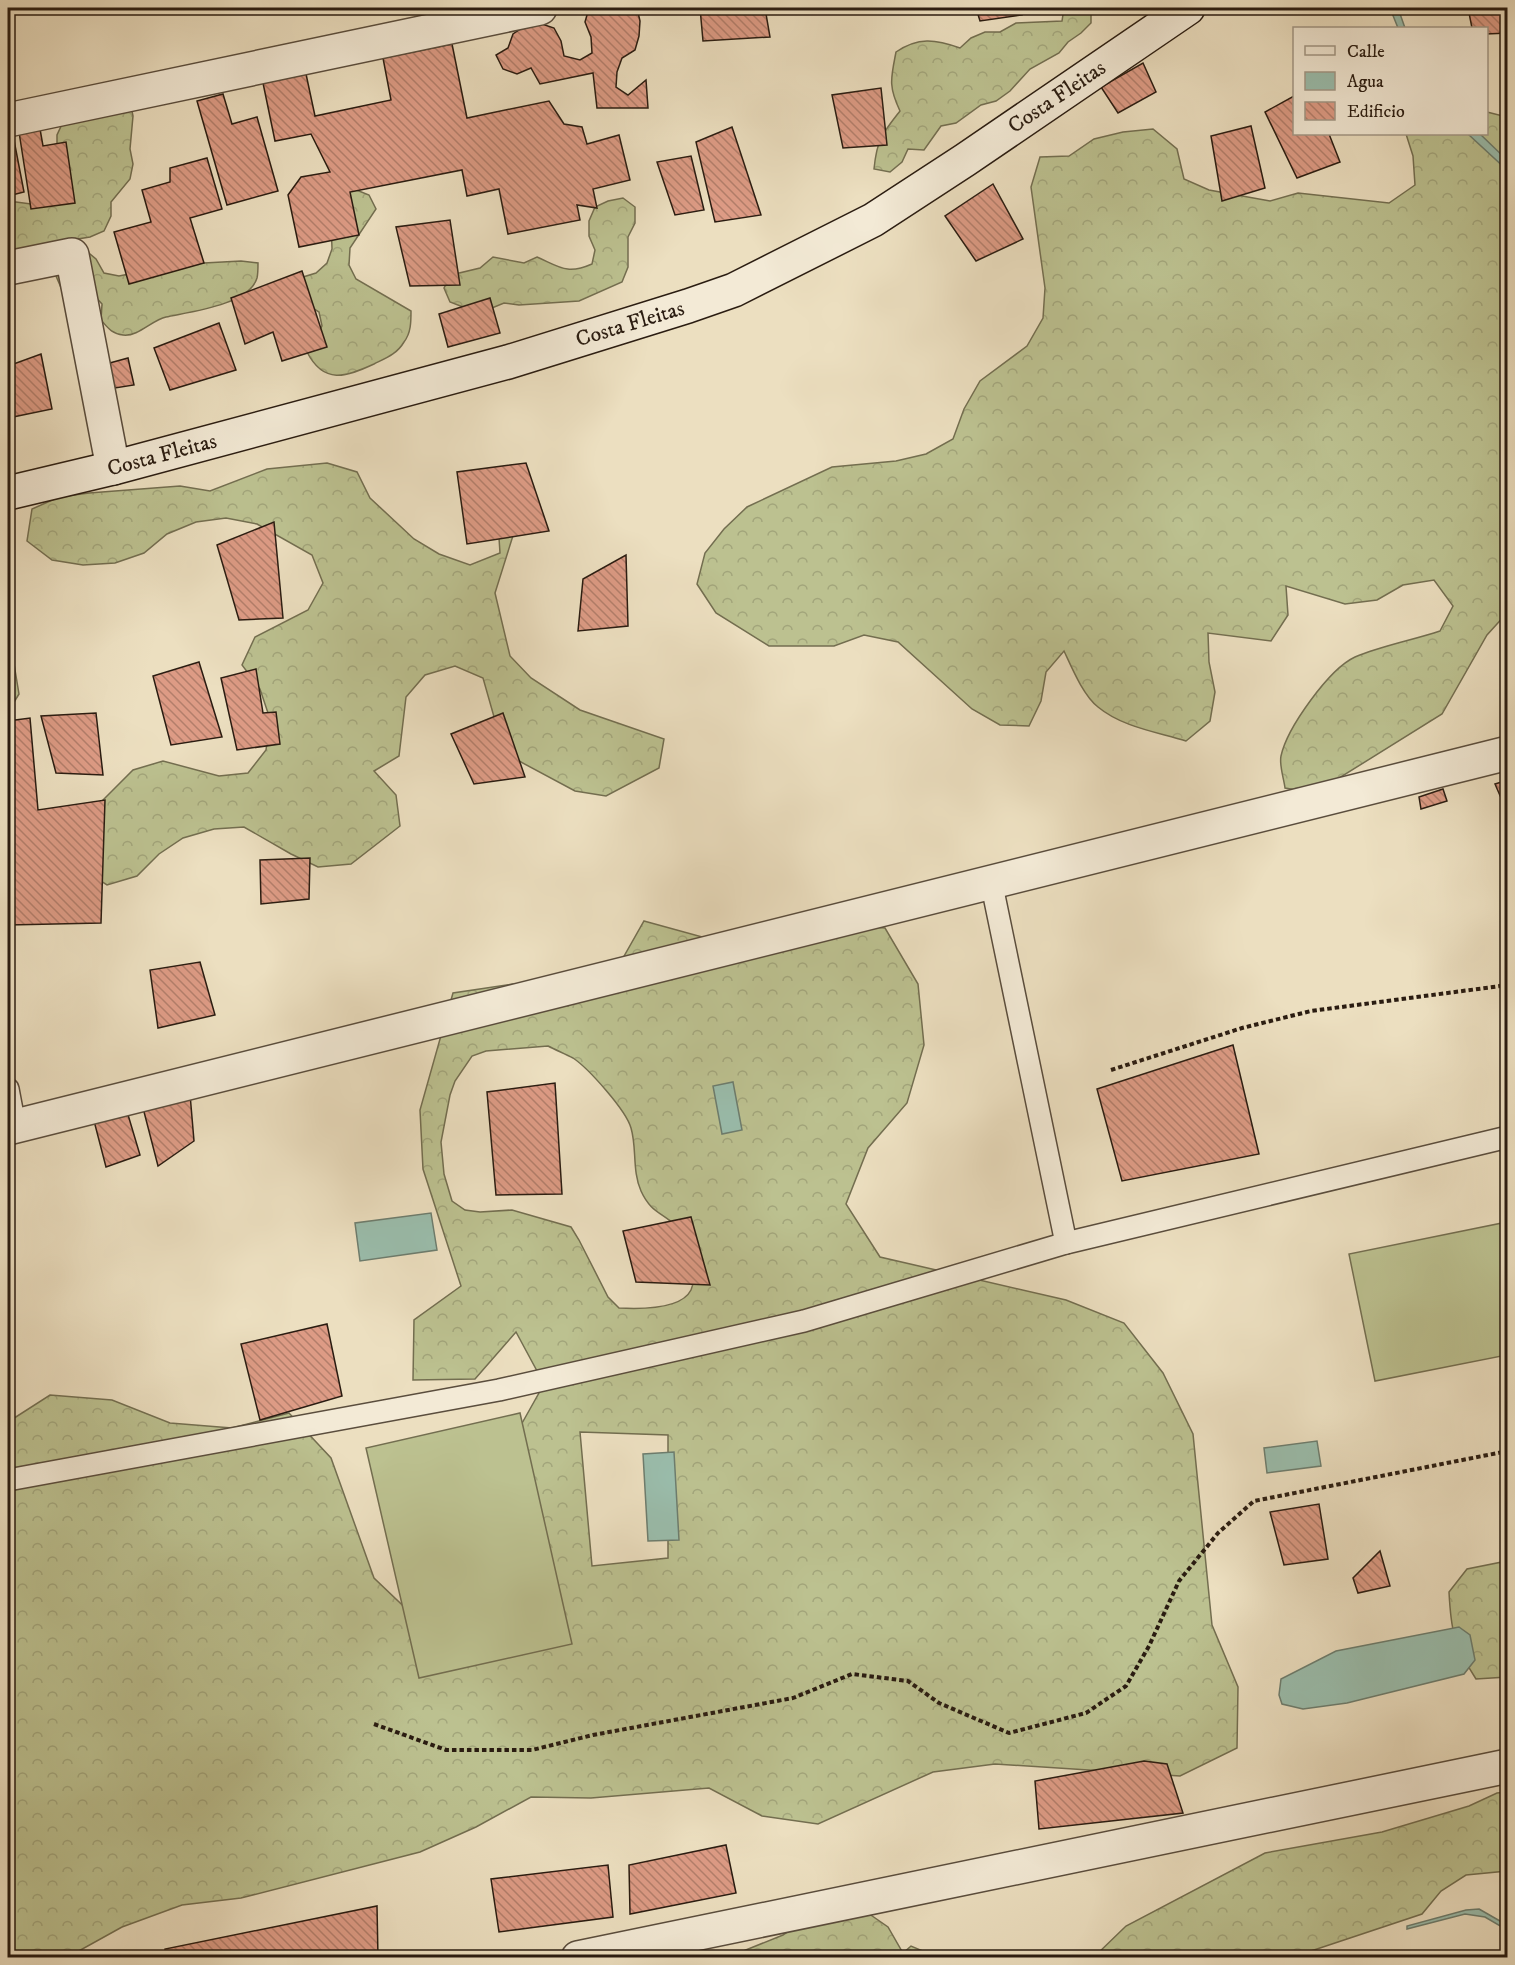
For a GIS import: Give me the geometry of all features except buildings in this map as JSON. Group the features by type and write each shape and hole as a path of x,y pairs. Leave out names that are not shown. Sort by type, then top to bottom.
{"street":[{"path":"8,120 540,8"},
{"name":"Costa Fleitas","path":"8,493 113,468 508,362 734,290 873,220 1188,8"},
{"path":"8,268 72,255 113,468"},
{"path":"11,1127 1508,753"},
{"path":"578,1958 1508,1766"}],"lane":[{"path":"991,881 1066,1243"},
{"path":"8,1089 11,1127"},
{"path":"8,1480 499,1390 804,1321 1066,1243 1508,1137"}],"path":[{"path":"1111,1070 1242,1028 1311,1011 1508,985"},
{"path":"375,1724 446,1750 532,1750 793,1698 852,1674 908,1681 939,1703 1009,1733 1086,1713 1126,1686 1149,1646 1179,1581 1218,1533 1254,1501 1508,1451"}],"green space":[{"path":"1064,8 1093,8 1091,9 1091,23 1068,42 1059,53 1030,69 1010,91 996,101 981,105 956,123 941,126 924,150 908,149 902,162 890,172 874,169 881,137 900,111 892,82 896,52 912,44 927,41 960,48 971,38 985,32 1000,32 1016,23 1062,21"},
{"path":"130,101 133,116 130,149 133,164 130,179 111,202 111,216 104,231 90,237 59,242 8,279 8,202 46,206 57,149 57,135 63,122"},
{"path":"1488,112 1507,117 1507,613 1487,635 1442,714 1315,793 1285,788 1281,756 1291,730 1322,686 1355,657 1440,631 1453,606 1434,580 1403,585 1377,600 1345,604 1286,586 1288,615 1271,641 1208,633 1209,662 1215,692 1210,721 1186,741 1152,732 1107,714 1093,702 1083,688 1064,651 1046,672 1041,701 1029,726 1000,725 972,709 898,642 864,635 834,646 769,646 716,613 697,584 705,553 724,529 747,507 832,467 896,461 926,454 953,439 964,409 980,381 1027,346 1043,318 1045,288 1031,187 1040,157 1069,156 1094,139 1123,132 1153,129 1177,149 1184,179 1209,190 1270,201 1298,193 1389,203 1415,185 1413,156 1406,135 1488,135"},
{"path":"354,189 369,195 376,209 350,248 349,265 356,279 411,311 411,323 406,339 395,353 364,369 345,375 336,375 321,370 307,352 322,326 319,312 306,304 287,282 316,273 327,263 332,249 331,219 339,191"},
{"path":"623,198 635,207 635,223 628,237 628,267 622,282 579,301 519,305 504,303 492,308 463,307 450,302 444,288 451,275 480,268 493,257 524,263 537,257 558,267 570,269 592,264 595,250 589,236 589,221 595,207"},
{"path":"84,249 96,259 104,273 119,276 134,273 148,266 241,261 258,263 257,276 252,287 231,301 203,310 166,317 129,335 119,334 110,330 101,320 102,304 92,293 76,294 62,290 56,276 69,250"},
{"path":"327,463 357,472 370,498 414,539 439,554 470,565 500,553 496,492 522,507 495,593 510,656 531,678 580,710 664,739 659,768 606,796 575,791 519,761 500,738 483,678 455,666 425,675 406,697 399,756 374,771 396,795 400,826 351,864 318,867 244,827 214,829 183,838 159,854 137,876 107,885 82,869 90,813 133,770 163,761 219,776 248,773 266,750 270,719 260,689 242,665 255,637 308,610 323,583 312,555 257,524 226,518 196,522 167,534 144,553 115,563 83,565 52,560 27,541 32,509 59,497 89,493 180,486 210,491 267,469"},
{"path":"8,648 14,664 19,694 8,712"},
{"path":"644,921 768,955 824,923 885,928 918,984 924,1045 907,1103 868,1148 846,1204 880,1257 1066,1300 1124,1323 1163,1373 1193,1434 1212,1625 1238,1687 1237,1748 1180,1776 995,1764 933,1772 818,1824 762,1816 709,1788 591,1798 531,1797 476,1827 420,1852 241,1898 182,1905 122,1927 68,1957 8,1958 8,1422 50,1395 112,1400 170,1423 232,1428 289,1413 331,1458 374,1578 418,1620 544,1384 516,1332 475,1379 413,1380 414,1320 461,1286 423,1169 420,1110 453,993 513,984 568,1006 615,972","holes":["548,1046 573,1058 588,1071 606,1090 628,1120 633,1136 636,1176 641,1191 649,1205 674,1223 684,1239 693,1282 686,1297 659,1307 619,1308 608,1297 571,1227 512,1210 480,1212 465,1210 452,1201 444,1174 441,1142 455,1081 472,1056 486,1051","580,1432 668,1435 668,1558 592,1566"]},
{"path":"1507,1222 1507,1355 1375,1381 1349,1254"},
{"path":"520,1413 572,1644 419,1678 366,1448"},
{"path":"1507,1561 1507,1677 1476,1679 1455,1638 1449,1592 1467,1569"},
{"path":"1507,1792 1507,1871 1466,1875 1441,1891 1422,1914 1305,1953 1240,1958 1213,1952 1201,1958 1094,1957 1126,1926 1265,1853 1382,1832 1469,1806 1497,1793"},
{"path":"865,1911 888,1927 903,1953 911,1946 937,1957 726,1958 783,1935 809,1917"}],"water":[{"path":"1390,8 1398,8 1405,27 1398,27"},
{"path":"1469,135 1481,135 1507,160 1507,170"},
{"path":"733,1082 742,1130 722,1134 713,1086"},
{"path":"431,1213 437,1250 360,1261 355,1223"},
{"path":"1317,1441 1321,1466 1267,1473 1264,1448"},
{"path":"674,1452 679,1540 648,1541 643,1454"},
{"path":"1459,1627 1470,1635 1475,1660 1464,1674 1347,1703 1303,1709 1282,1704 1279,1695 1281,1679 1336,1651"},
{"path":"1479,1909 1507,1925 1507,1930 1485,1917 1465,1914 1407,1929 1407,1926 1466,1910"}]}
